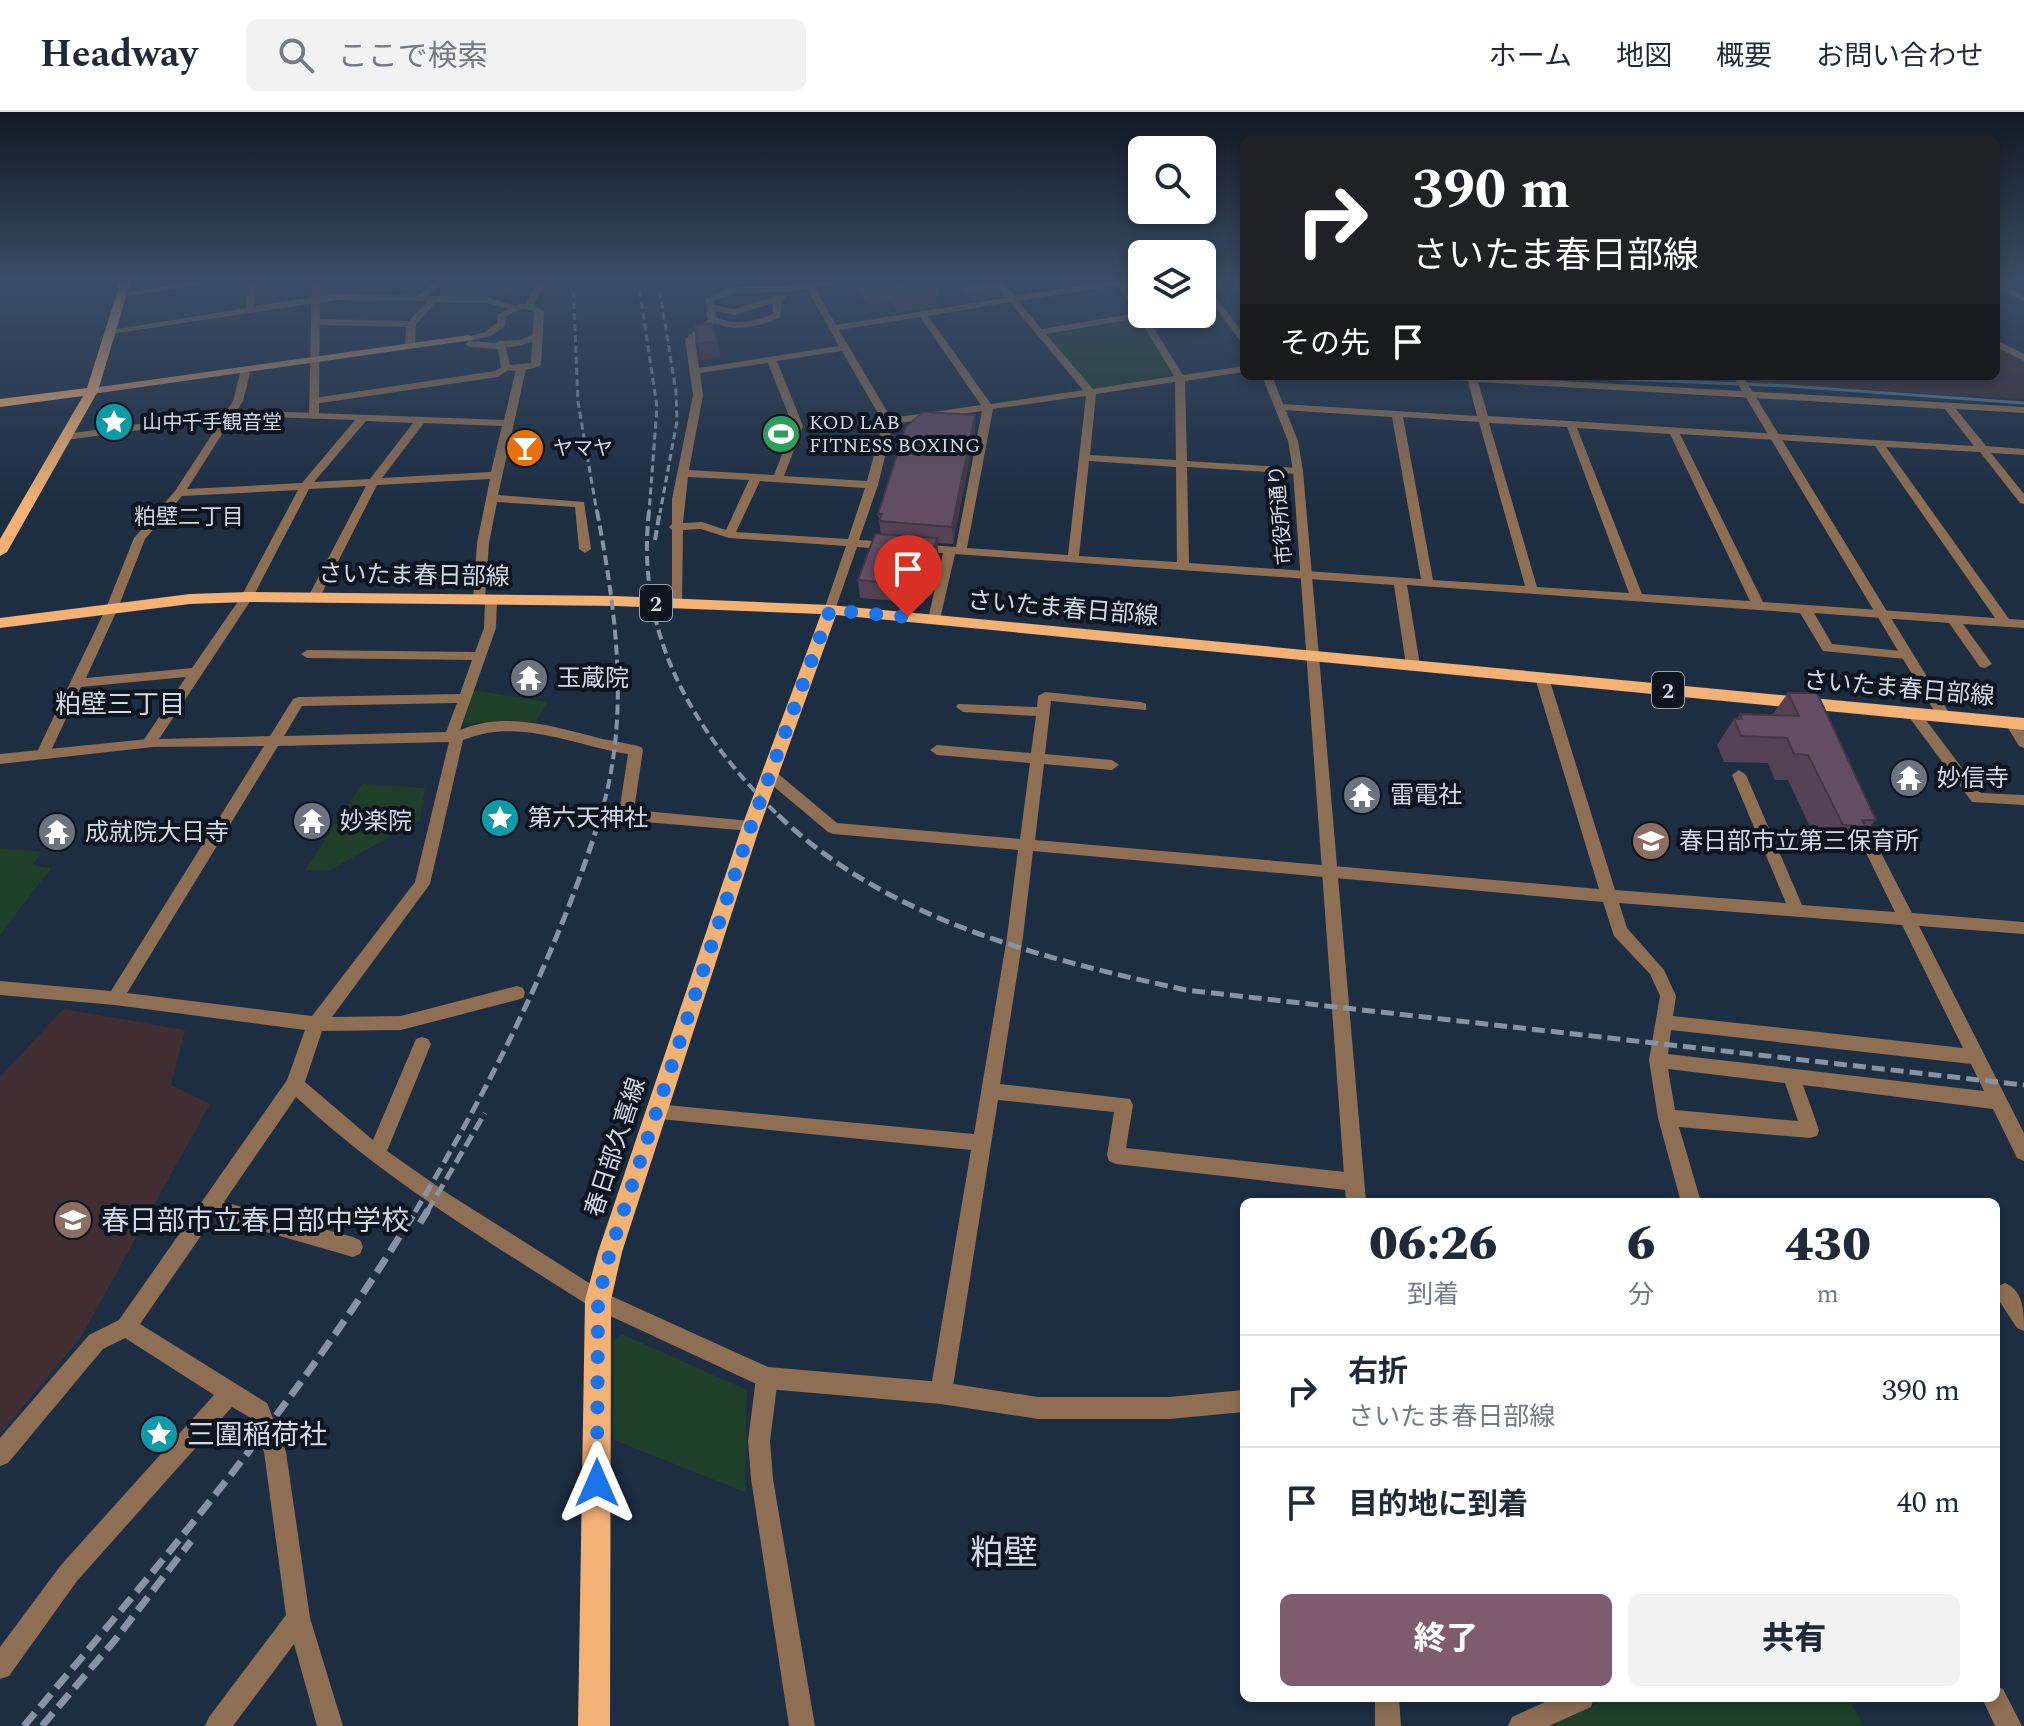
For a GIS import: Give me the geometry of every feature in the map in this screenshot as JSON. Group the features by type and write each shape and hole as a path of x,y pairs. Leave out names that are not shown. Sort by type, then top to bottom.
{"main road":[{"path":"0,552 92,391 103,355"},
{"path":"92,391 245,373 353,355"},
{"path":"0,403 363,355"},
{"name":"さいたま春日部線","path":"0,623 190,599 247,597 676,604 830,610 1542,678 1804,710 1914,714 2018,723"},
{"name":"春日部久喜線","path":"594,1726 598,1300 610,1252 751,826 830,610"}],"street":[{"path":"314,355 314,416"},
{"path":"502,355 506,368"},
{"path":"314,401 498,374 506,368 521,369 539,362 539,355"},
{"path":"676,604 675,527 698,395 693,355"},
{"path":"696,371 800,355"},
{"path":"830,610 872,485 888,422 849,355"},
{"path":"934,619 956,551 988,407 951,355"},
{"path":"1059,355 1091,393 1073,559"},
{"path":"1166,355 1180,378 1183,567"},
{"path":"772,360 798,426 778,478"},
{"path":"0,1455 96,1342 126,1327 295,1084 316,1024 422,884 464,698 490,628 485,600 483,543 521,369"},
{"path":"888,422 1240,370"},
{"path":"42,756 112,608 140,538 179,493 238,401 245,373"},
{"name":"市役所通り","path":"1269,380 1282,407 1298,471 1356,1198"},
{"path":"1472,380 1532,590"},
{"path":"1551,380 1647,383 2024,410"},
{"path":"1740,380 1944,716"},
{"path":"1947,405 2024,501"},
{"path":"1282,407 2024,452"},
{"path":"66,437 229,414 510,423"},
{"path":"1397,415 1428,583"},
{"path":"148,744 247,597 305,486 363,418"},
{"path":"314,597 374,481 420,421"},
{"path":"1571,425 1637,597"},
{"path":"1674,432 1758,605"},
{"path":"1879,444 2005,623"},
{"path":"1085,458 1298,471"},
{"path":"683,473 872,485"},
{"path":"179,493 496,475"},
{"path":"729,535 756,477"},
{"path":"492,498 580,504 585,549"},
{"path":"675,527 702,525 729,535 2023,625"},
{"path":"1400,581 1413,665"},
{"path":"1804,608 1828,648 1906,655"},
{"path":"1953,619 1985,664"},
{"path":"307,654 481,656"},
{"path":"76,683 198,672"},
{"path":"1542,678 1620,931 1656,970 1668,996 1665,1022 1659,1035 1658,1060 1667,1118 1690,1198"},
{"path":"941,1393 990,1091 1027,843 1045,696 1141,707"},
{"path":"115,998 278,740 298,702 464,698"},
{"path":"963,707 1043,712"},
{"path":"1914,714 1977,798 2024,800"},
{"path":"2018,723 2024,743"},
{"path":"0,759 148,744 454,737 470,728 540,726 636,750 626,813 751,826"},
{"path":"937,750 1112,765"},
{"path":"1739,775 1796,909"},
{"path":"771,776 833,828 1608,896 2024,928"},
{"path":"1849,803 2024,1152"},
{"path":"0,988 115,998 316,1024 401,1023 517,993"},
{"path":"1665,1022 1975,1057"},
{"path":"377,1152 422,1044"},
{"path":"1658,1060 1997,1101"},
{"path":"1667,1118 1810,1130 1791,1076"},
{"path":"295,1084 321,1110 427,1189 598,1300 767,1378 941,1393 1038,1408 1169,1408 1240,1401"},
{"path":"990,1091 1124,1105 1116,1155 1355,1182"},
{"path":"656,1112 982,1143"},
{"path":"209,1207 353,1247"},
{"path":"2008,1293 2024,1321"},
{"path":"126,1327 259,1411 275,1452 298,1618 330,1726"},
{"path":"767,1378 759,1441 762,1479 802,1726"},
{"path":"0,1667 69,1573 230,1393"},
{"path":"218,1726 298,1618"},
{"path":"1387,1702 1388,1726"},
{"path":"1521,1726 1573,1702"},
{"path":"1996,1702 2009,1726"}],"shaded area":[{"path":"2000,355 2013,355 2024,361 2024,399 1751,383 1749,380 2000,380"},
{"name":"春日部市立春日部中学校","path":"63,1009 185,1030 171,1085 210,1104 81,1337 0,1434 0,1077"}],"green space":[{"path":"1064,355 1162,355 1173,375 1092,390"},
{"path":"472,690 548,702 536,722 464,723"},
{"path":"362,784 425,788 420,820 330,870 305,870"},
{"path":"0,848 43,852 32,865 51,868 0,935"},
{"path":"622,1334 747,1390 745,1492 614,1440 614,1341"},
{"path":"1600,1702 1850,1702 1864,1726 1551,1726"}],"building":[{"path":"923,412 975,415 952,527 879,521 882,514 878,514 906,427"},
{"path":"875,534 937,538 922,586 858,580"},
{"path":"1788,693 1817,693 1876,820 1862,820 1866,827 1843,825 1808,755 1794,754 1787,738 1741,736 1734,719 1742,719 1740,714 1799,716"}],"waterway":[{"path":"1645,380 1789,386 2024,403"}],"railway":[{"path":"576,355 578,402 597,513"},
{"path":"649,355 657,407 649,513"},
{"path":"660,513 677,421 670,355"},
{"path":"597,511 610,587 618,703 610,779 600,817"},
{"path":"649,511 647,557 651,600 677,679 721,751 778,815"},
{"path":"655,540 660,511"},
{"path":"415,1212 470,1117 520,1019 564,919 601,815"},
{"path":"778,815 821,851 868,882 917,908 1023,949 1186,990 2024,1085"},
{"path":"427,1212 485,1113"},
{"path":"24,1726 230,1476 327,1345 416,1210"},
{"path":"420,1223 428,1210"},
{"path":"42,1726 115,1640 191,1541"}],"place":[{"name":"山中千手観音堂","path":"114,422"},
{"name":"KOD LAB FITNESS BOXING","path":"781,434"},
{"name":"ヤマヤ","path":"525,448"},
{"name":"玉蔵院","path":"529,678"},
{"name":"妙信寺","path":"1909,778"},
{"name":"雷電社","path":"1362,795"},
{"name":"第六天神社","path":"500,818"},
{"name":"妙楽院","path":"312,821"},
{"name":"成就院大日寺","path":"57,832"},
{"name":"春日部市立第三保育所","path":"1651,841"},
{"name":"春日部市立春日部中学校","path":"73,1220"},
{"name":"三圍稲荷社","path":"159,1434"}],"district":[{"name":"粕壁二丁目","path":"189,516"},
{"name":"粕壁三丁目","path":"120,704"},
{"name":"粕壁","path":"1004,1552"}],"route":[{"path":"597,1483 598,1300 610,1252 751,826 830,610 908,617"}]}
